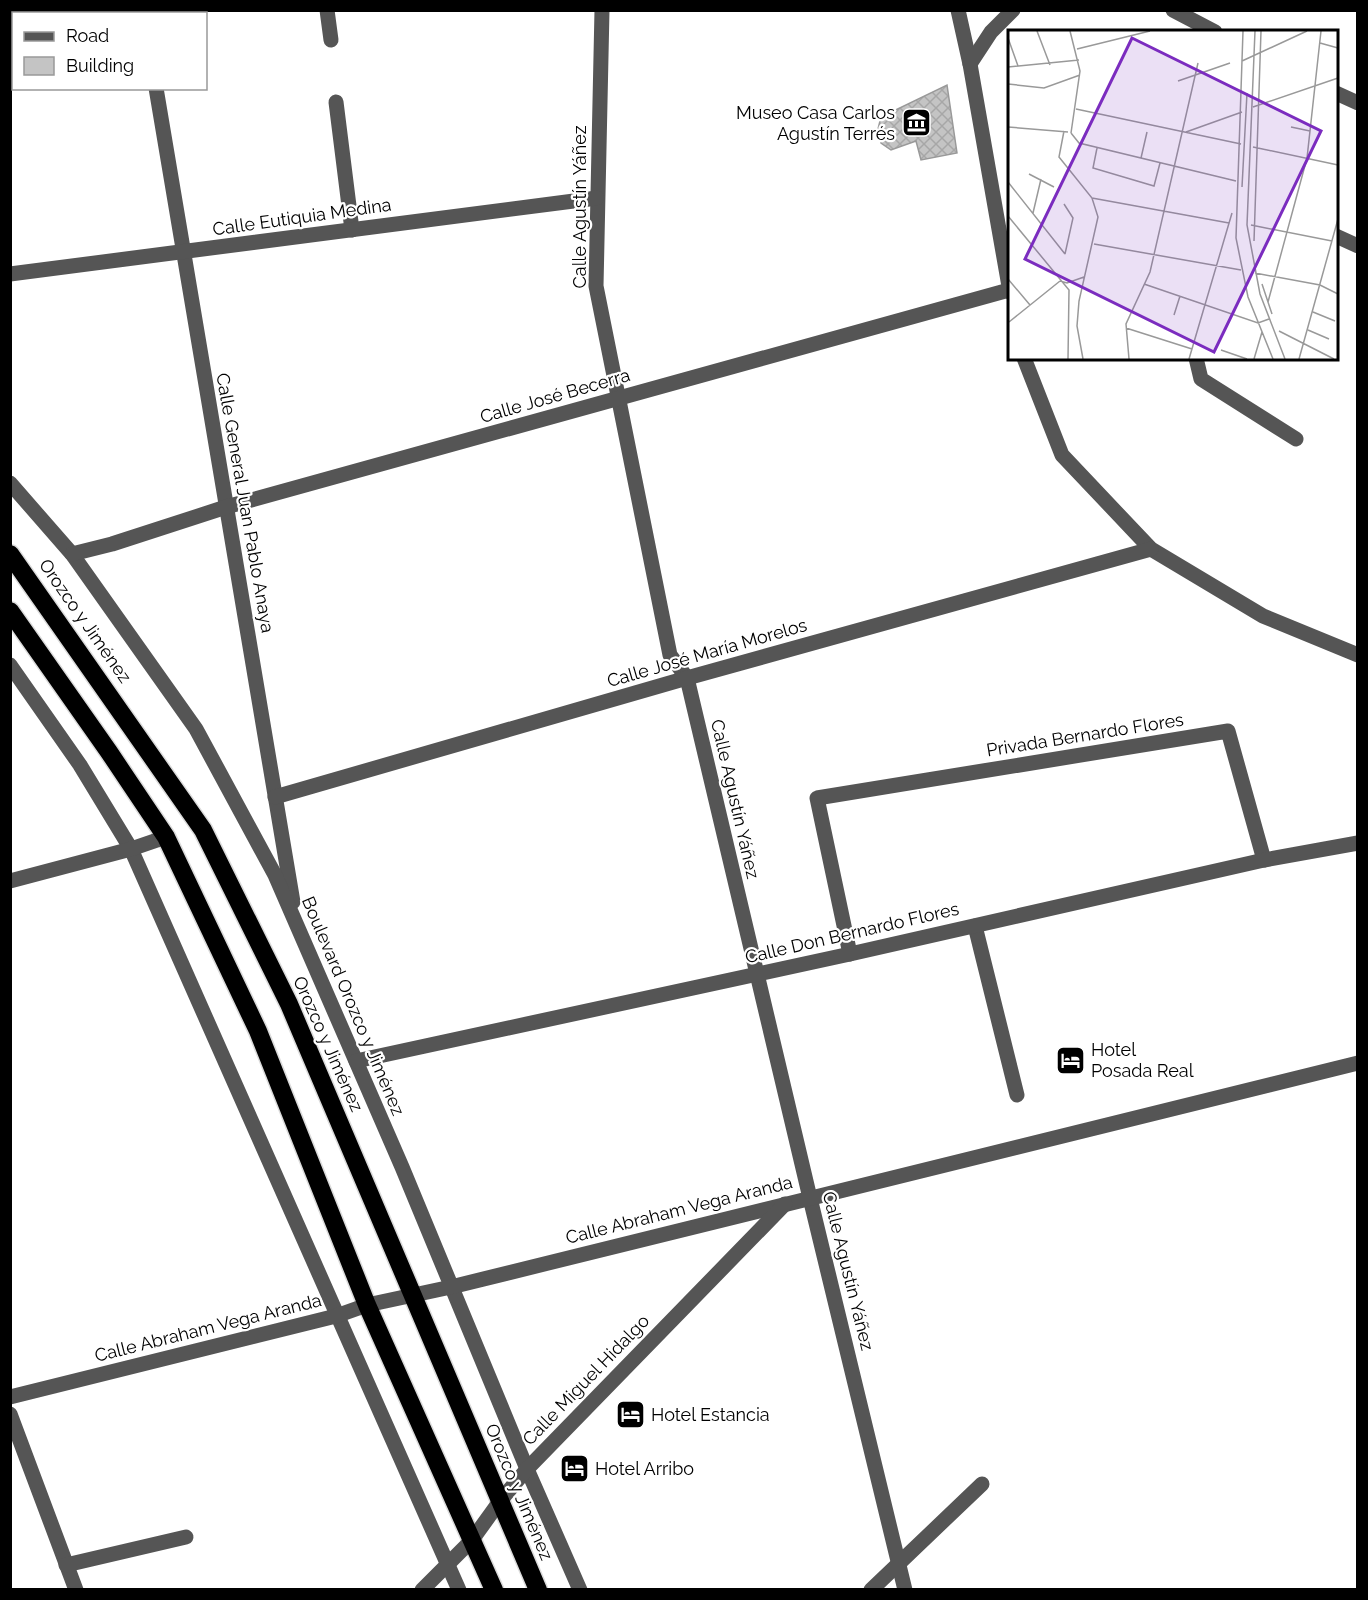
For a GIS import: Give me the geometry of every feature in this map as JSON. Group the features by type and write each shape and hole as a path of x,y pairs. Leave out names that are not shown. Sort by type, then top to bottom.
{"highway":[{"name":"Orozco y Jiménez","path":"10,554 203,830 289,1004 538,1590"},
{"path":"10,611 166,837 258,1031 367,1305 494,1590"}],"street":[{"path":"327,10 331,40"},
{"name":"Calle Agustín Yáñez","path":"602,10 596,286 670,655 687,678 905,1590"},
{"path":"958,10 970,64 1008,285"},
{"path":"970,64 991,32 1013,10"},
{"path":"1173,10 1211,30"},
{"name":"Calle General Juan Pablo Anaya","path":"156,90 296,924"},
{"path":"1338,94 1358,103"},
{"path":"336,102 352,230"},
{"name":"Calle Eutiquia Medina","path":"10,274 597,198"},
{"path":"1338,237 1358,246"},
{"name":"Calle José Becerra","path":"72,554 112,544 226,507 1008,291"},
{"path":"1025,360 1062,455 1151,549 1263,616 1358,655"},
{"path":"1196,360 1201,379 1296,439"},
{"name":"Boulevard Orozco y Jiménez","path":"10,483 72,554 196,729 275,875 580,1590"},
{"name":"Calle José María Morelos","path":"275,797 687,678 1151,549"},
{"path":"10,665 80,765 132,849 336,1316 459,1590"},
{"name":"Privada Bernardo Flores","path":"850,954 817,798 1228,731 1264,860"},
{"path":"10,881 132,849 166,837"},
{"name":"Calle Don Bernardo Flores","path":"356,1061 757,975 1264,860 1358,843"},
{"path":"975,926 1017,1095"},
{"name":"Calle Abraham Vega Aranda","path":"10,1397 336,1316 367,1305 451,1287 1358,1063"},
{"name":"Calle Miguel Hidalgo","path":"422,1590 472,1540 527,1469 785,1204"},
{"path":"10,1414 76,1590"},
{"path":"871,1590 982,1484"},
{"path":"66,1565 186,1537"}],"building":[{"name":"Museo Casa Carlos Agustín Terrés","path":"947,85 957,153 921,160 916,141 891,150 881,143 878,129 881,117"}],"place":[{"name":"Museo Casa Carlos Agustín Terrés","path":"916,123"},
{"name":"Hotel Posada Real","path":"1070,1060"},
{"name":"Hotel Estancia","path":"630,1415"},
{"name":"Hotel Arribo","path":"574,1469"}]}
